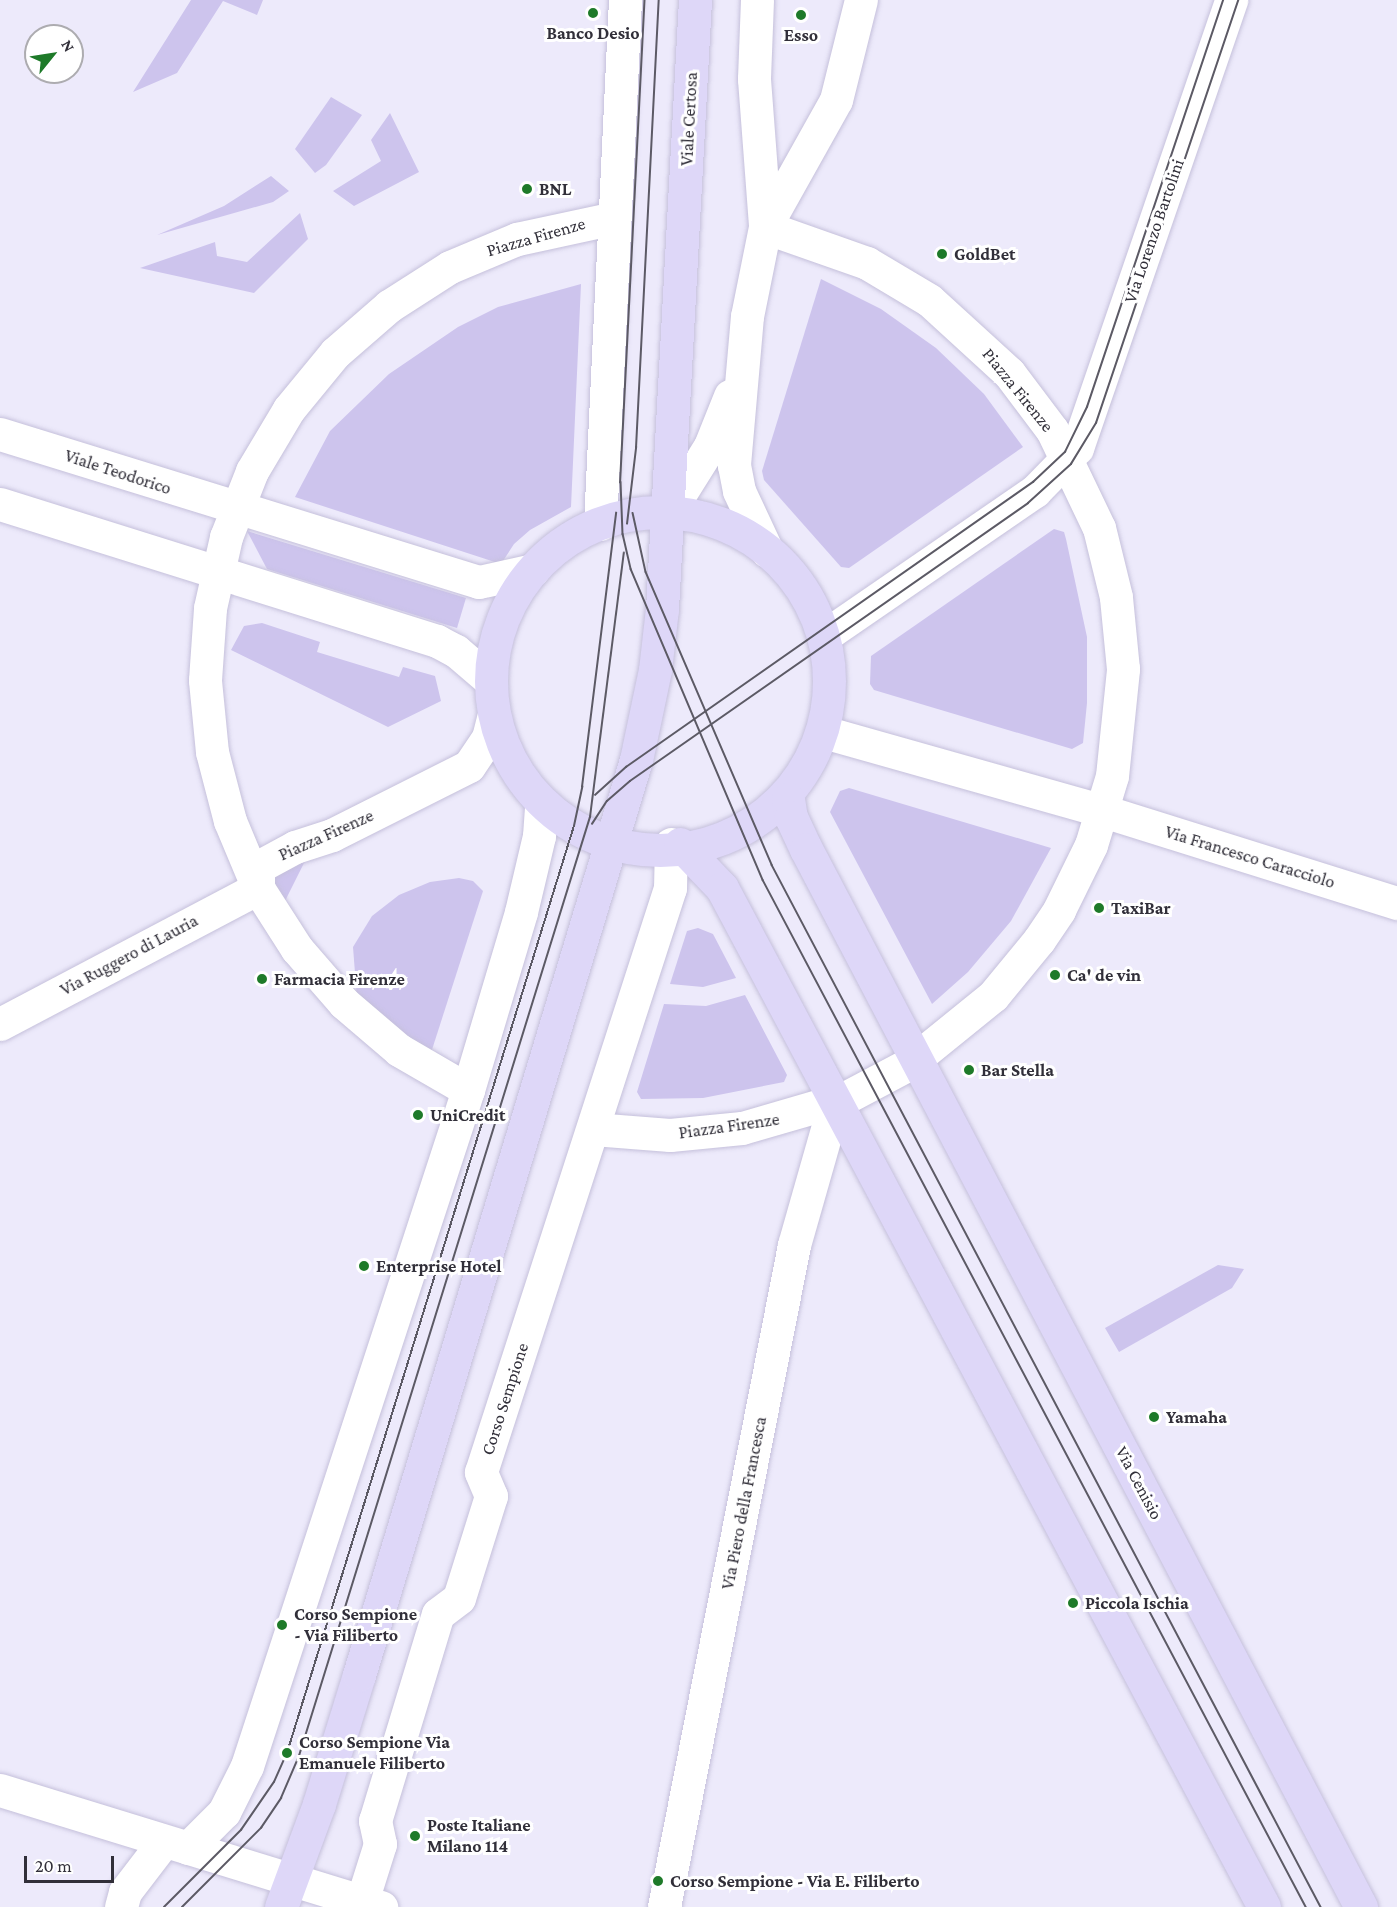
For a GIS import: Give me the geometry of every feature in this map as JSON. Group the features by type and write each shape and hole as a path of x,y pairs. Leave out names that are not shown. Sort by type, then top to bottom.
{"main road":[{"name":"Viale Certosa","path":"684,239 695,0"},
{"name":"Piazza Firenze","path":"286,1893 326,1782 614,839 655,670 668,513 684,239"},
{"name":"Piazza Firenze","path":"668,513 721,525 767,551 791,573 809,600 824,636 830,671 824,732 815,758 788,799 776,811 740,827 676,844 614,839 575,826 541,806 506,756 493,718 490,680 496,635 506,611 533,570 554,550 600,524 621,516 668,513"},
{"path":"788,799 798,833 916,1059"},
{"path":"676,844 722,888 1264,1907"},
{"name":"Via Cenisio","path":"916,1059 1361,1907"}],"street":[{"path":"614,218 625,0"},
{"path":"757,0 754,79 765,227"},
{"path":"765,227 836,100 861,0"},
{"name":"Via Lorenzo Bartolini","path":"1068,458 1087,430 1231,0"},
{"name":"Piazza Firenze","path":"258,888 230,822 207,716 206,644 216,572 236,509 252,471 289,409 335,353 389,306 483,252 551,229 614,218 600,524"},
{"name":"Piazza Firenze","path":"593,1129 646,1134 706,1133 777,1121 836,1101 916,1059 993,996 1039,940 1076,878 1103,811 1118,741 1121,633 1099,528 1068,458 1052,430 1009,373 950,317 867,263 765,227 742,362 734,465 739,491 767,551"},
{"name":"Piazza Firenze","path":"668,513 710,446 742,362"},
{"name":"Viale Teodorico","path":"0,434 236,509"},
{"path":"824,636 1035,491 1068,458"},
{"path":"0,504 437,641 456,651 490,680"},
{"path":"236,509 479,582 533,570"},
{"name":"Piazza Firenze","path":"258,888 258,867 295,847 332,835 468,766 488,738 493,718"},
{"path":"824,732 1103,811"},
{"path":"121,1907 126,1892 176,1844 224,1812 242,1780 464,1101 521,912 539,836 541,806"},
{"name":"Via Francesco Caracciolo","path":"1103,811 1397,903"},
{"path":"593,1129 670,888 676,844"},
{"path":"258,888 297,949 344,1003 464,1101"},
{"name":"Via Ruggero di Lauria","path":"0,1024 258,888"},
{"name":"Via Piero della Francesca","path":"664,1907 794,1245 836,1101"},
{"name":"Corso Sempione","path":"371,1904 380,1844 375,1821 438,1614 459,1598 491,1496 481,1472 593,1129"},
{"path":"0,1790 176,1844 286,1893 371,1904"}],"shaded area":[{"path":"191,0 263,0 257,15 223,1 177,73 133,92"},
{"path":"331,97 362,115 326,165 315,173 295,149"},
{"path":"390,113 419,172 354,206 333,191 381,161 371,140"},
{"path":"271,176 289,191 273,202 157,235 224,206"},
{"path":"300,213 308,239 254,293 140,268 215,242 217,256 247,262"},
{"path":"821,279 881,309 936,348 984,394 1023,447 849,568 841,567 764,480 762,471"},
{"path":"581,284 571,507 530,530 514,544 501,564 295,497 330,431 389,374 458,327 498,307"},
{"path":"1054,529 1064,532 1087,637 1087,703 1083,743 1072,749 874,690 870,684 871,656"},
{"path":"247,531 466,598 457,628 267,569"},
{"path":"262,623 320,642 317,652 399,677 403,667 435,676 441,701 388,727 231,650 244,626"},
{"path":"849,788 1051,848 1011,921 968,972 932,1004 830,812 840,791"},
{"path":"308,855 285,901 282,901 269,870"},
{"path":"459,878 473,881 483,891 429,1059 357,999 353,947 372,916 399,895 430,882"},
{"path":"698,928 713,934 736,978 703,987 670,984 687,931"},
{"path":"745,995 787,1075 784,1082 703,1098 641,1099 637,1092 664,1004 706,1006"},
{"path":"1218,1265 1244,1269 1232,1288 1119,1352 1105,1328"}],"tram line":[{"path":"645,0 621,482 623,534 631,569 763,880 1306,1907"},
{"path":"627,524 636,448 659,0"},
{"path":"595,795 626,767 1033,482 1065,452 1087,407 1223,0"},
{"path":"592,824 607,801 630,781 1028,503 1071,464 1096,423 1238,0"},
{"path":"164,1907 241,1830 274,1782 287,1753 574,826 582,787 616,513"},
{"path":"633,513 646,572 772,865 1321,1907"},
{"path":"182,1907 261,1828 281,1798 299,1756 590,817 624,553"}],"place":[{"name":"Banco Desio","path":"593,13"},
{"name":"Esso","path":"801,15"},
{"name":"BNL","path":"527,189"},
{"name":"GoldBet","path":"942,254"},
{"name":"TaxiBar","path":"1099,908"},
{"name":"Ca' de vin","path":"1055,975"},
{"name":"Farmacia Firenze","path":"262,979"},
{"name":"Bar Stella","path":"969,1070"},
{"name":"UniCredit","path":"418,1115"},
{"name":"Enterprise Hotel","path":"364,1266"},
{"name":"Yamaha","path":"1154,1417"},
{"name":"Piccola Ischia","path":"1073,1603"},
{"name":"Corso Sempione - Via Filiberto","path":"282,1625"},
{"name":"Corso Sempione Via Emanuele Filiberto","path":"287,1753"},
{"name":"Poste Italiane Milano 114","path":"415,1836"},
{"name":"Corso Sempione - Via E. Filiberto","path":"658,1881"}]}
